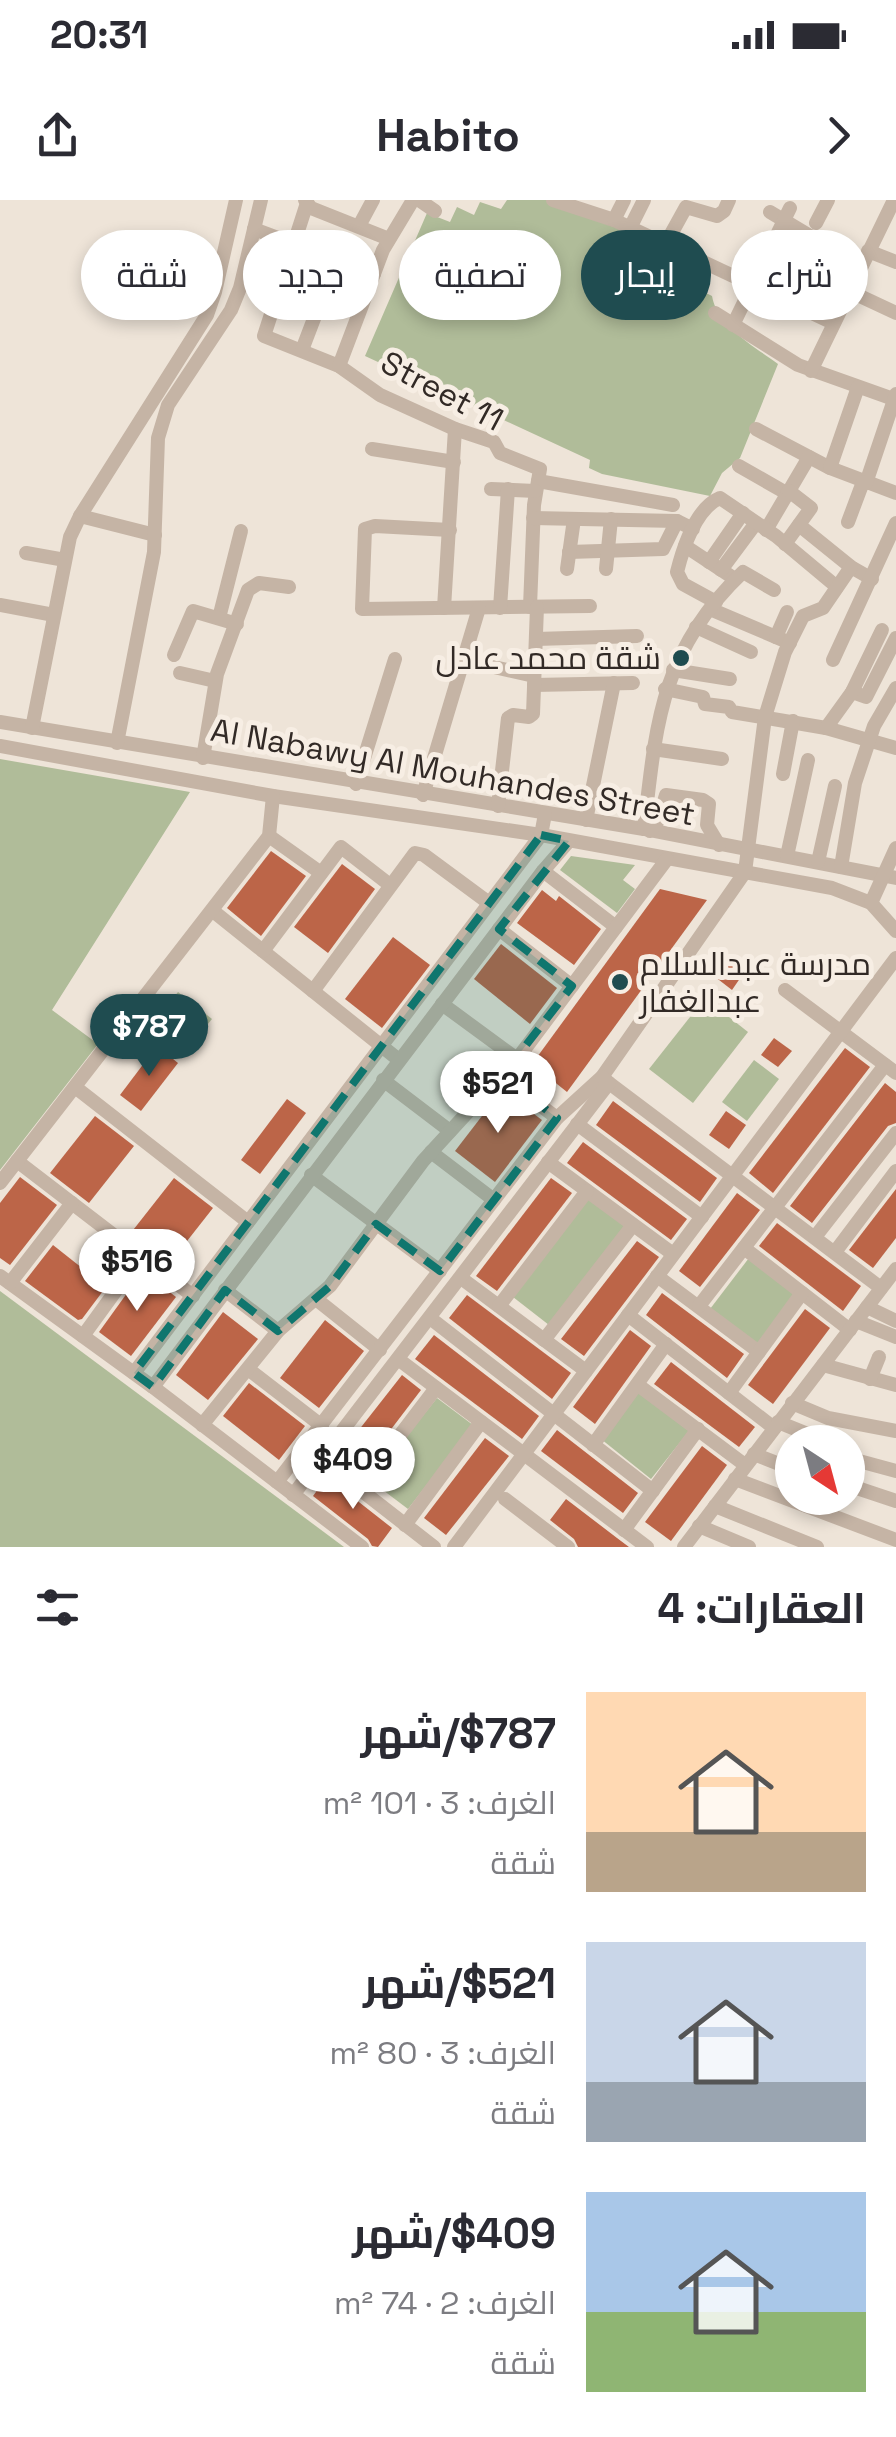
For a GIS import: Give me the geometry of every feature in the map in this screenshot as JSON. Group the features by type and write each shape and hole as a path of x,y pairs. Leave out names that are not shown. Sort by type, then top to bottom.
{"street":[{"path":"123,767 122,744 155,534 162,402 212,304 236,200"},
{"path":"32,728 65,560 80,516 231,310 260,200"},
{"path":"359,226 373,200"},
{"path":"379,262 389,238 416,200 434,211"},
{"path":"553,200 594,206 634,230"},
{"path":"614,220 624,200"},
{"path":"630,228 644,200"},
{"path":"673,230 686,207 717,216 729,200"},
{"path":"816,223 828,200"},
{"path":"894,200 868,251 896,262"},
{"path":"299,230 310,204 389,238"},
{"path":"773,230 781,214 805,230"},
{"path":"868,301 896,313"},
{"path":"715,313 811,371 895,397 848,522"},
{"name":"Street 11","path":"267,320 263,332 266,338 339,366 380,395 494,442 500,453 538,478"},
{"path":"302,350 313,320"},
{"path":"339,366 356,320"},
{"path":"733,325 735,320"},
{"path":"826,320 833,323"},
{"path":"811,371 834,320"},
{"path":"830,468 858,387"},
{"path":"444,608 455,429"},
{"path":"756,430 830,468 896,493"},
{"path":"372,449 454,462"},
{"path":"714,566 761,526 809,457"},
{"path":"738,466 810,504 785,544"},
{"path":"498,806 508,718 532,715 536,639 533,518 538,478"},
{"path":"490,488 508,490 538,478 675,513 693,529"},
{"path":"500,608 508,490"},
{"path":"783,640 713,605 678,577 685,546 711,502 725,500 837,587"},
{"path":"533,518 611,520 675,513"},
{"path":"570,552 663,549 675,513"},
{"path":"714,566 743,513"},
{"path":"80,516 155,534"},
{"path":"567,570 574,519"},
{"path":"606,569 611,520"},
{"path":"833,660 896,523"},
{"path":"798,525 850,567 872,578"},
{"path":"450,530 370,526 364,535 362,609 590,606"},
{"path":"219,618 240,531"},
{"path":"685,546 735,580"},
{"path":"26,554 65,560"},
{"path":"783,640 803,616 823,608 850,567"},
{"path":"647,830 652,750 672,670 696,627 745,571 774,590"},
{"path":"203,758 215,682 251,586 259,583 289,588"},
{"path":"0,605 54,615"},
{"path":"423,795 479,608"},
{"path":"174,655 190,612 237,624"},
{"path":"293,1495 578,1124 746,872 765,716 787,612"},
{"path":"696,627 751,652"},
{"path":"826,728 852,692 882,630"},
{"path":"536,639 637,636"},
{"path":"852,692 866,697 896,638"},
{"path":"356,784 395,658"},
{"path":"464,660 534,680 634,683"},
{"path":"672,670 730,678"},
{"path":"180,673 215,682"},
{"path":"586,820 614,683"},
{"path":"841,867 853,794 868,741 896,688"},
{"path":"665,689 704,697 705,704 729,707 732,712 826,728 896,748"},
{"path":"783,774 794,721"},
{"name":"Al Nabawy Al Mouhandes Street","path":"0,722 647,830 889,877"},
{"name":"Al Nabawy Al Mouhandes Street","path":"0,746 273,796 541,836 746,872 832,888 871,902"},
{"path":"652,750 722,760"},
{"path":"787,856 808,760"},
{"path":"818,862 835,786"},
{"path":"647,830 658,821 666,795 703,800 709,804 709,832 719,844"},
{"path":"0,1183 269,836 273,796"},
{"path":"134,1374 541,836 544,814"},
{"path":"269,836 321,874"},
{"path":"153,1387 543,870 569,842"},
{"path":"263,951 343,848 390,885"},
{"path":"896,848 889,877 871,902 896,931"},
{"path":"313,991 411,856 420,852 489,903"},
{"path":"202,1426 278,1332 330,1286 431,1152 516,1060 667,859"},
{"path":"543,870 616,927"},
{"path":"213,910 399,1060"},
{"path":"499,929 572,986"},
{"path":"454,1547 896,958"},
{"path":"700,1306 775,1207 891,1069 785,990"},
{"path":"442,1004 516,1060"},
{"path":"501,1076 557,1118"},
{"path":"384,1080 450,1130"},
{"path":"277,1482 557,1118 606,1080"},
{"path":"606,1080 882,1288"},
{"path":"75,1087 248,1222"},
{"path":"578,1124 702,1217"},
{"path":"816,1237 896,1132"},
{"path":"431,1152 494,1200"},
{"path":"17,1161 193,1296"},
{"path":"548,1162 674,1254"},
{"path":"835,1252 896,1171"},
{"path":"311,1176 440,1272"},
{"path":"499,1306 587,1191"},
{"path":"72,1203 5,1279 362,1547"},
{"path":"544,1340 633,1225"},
{"path":"744,1248 802,1293 853,1325 896,1338"},
{"path":"83,1336 141,1256"},
{"path":"628,1315 776,1425 896,1269"},
{"path":"658,1276 759,1352"},
{"path":"460,1278 586,1371"},
{"path":"225,1290 278,1332"},
{"path":"728,1392 802,1293"},
{"path":"316,1299 380,1350"},
{"path":"866,1307 896,1320"},
{"path":"430,1318 653,1491"},
{"path":"593,1445 666,1344"},
{"path":"870,1379 879,1356"},
{"path":"398,1358 647,1547"},
{"path":"823,1364 896,1385"},
{"path":"248,1368 322,1426"},
{"path":"638,1385 698,1429 750,1460 775,1465"},
{"path":"359,1489 436,1388"},
{"path":"792,1403 828,1418 896,1431"},
{"path":"405,1524 482,1422"},
{"path":"686,1546 775,1426"},
{"path":"624,1530 698,1429"},
{"path":"321,1459 434,1547"},
{"path":"865,1463 896,1472"},
{"path":"736,1479 896,1540"},
{"path":"865,1490 896,1500"},
{"path":"505,1499 568,1547"},
{"path":"715,1506 817,1547"},
{"path":"700,1526 749,1547"}],"highlighted area":[{"path":"541,835 569,841 499,929 572,986 502,1076 557,1118 440,1271 376,1224 330,1286 278,1331 225,1290 153,1387 134,1373"}],"green space":[{"path":"507,200 554,200 631,230 581,230 581,320 711,320 711,295 729,326 778,364 740,458 722,473 710,496 602,474 589,468 590,460 365,356 399,278 399,320 561,320 561,230 420,230 427,213 450,222 457,207 474,215 480,202 501,209"},
{"path":"0,759 190,792 52,1010 98,1044 0,1170"},
{"path":"571,856 635,865 623,880 635,889 617,913 560,870"},
{"path":"178,992 212,1019 198,1036 164,1010"},
{"path":"705,998 748,1032 693,1103 649,1069"},
{"path":"754,1060 779,1079 747,1121 722,1102"},
{"path":"590,1196 627,1223 549,1325 513,1297"},
{"path":"752,1254 801,1292 759,1347 710,1309"},
{"path":"0,1291 344,1547 0,1547"},
{"path":"638,1392 689,1431 651,1479 601,1439"},
{"path":"437,1398 473,1425 408,1509 371,1481"}],"building":[{"path":"271,851 306,876 261,936 227,908"},
{"path":"342,864 375,889 328,953 294,927"},
{"name":"مدرسة عبدالسلام عبدالغفار","path":"660,889 707,900 567,1092 532,1064"},
{"path":"542,890 556,901 559,896 601,929 574,965 517,923"},
{"path":"393,937 430,965 382,1028 345,999"},
{"path":"501,944 557,988 530,1024 474,979"},
{"path":"722,958 743,974 732,990 710,973"},
{"path":"774,1038 792,1051 778,1067 761,1055"},
{"path":"157,1046 178,1063 141,1111 120,1095"},
{"path":"845,1048 870,1067 773,1193 749,1173"},
{"path":"885,1083 896,1092 896,1123 888,1126 812,1223 790,1206"},
{"path":"502,1090 542,1120 495,1182 455,1151"},
{"path":"287,1099 306,1113 260,1174 241,1160"},
{"path":"613,1101 717,1178 700,1202 596,1125"},
{"path":"726,1111 746,1125 729,1149 709,1135"},
{"path":"95,1116 134,1146 89,1203 50,1173"},
{"path":"583,1142 687,1219 671,1240 567,1163"},
{"path":"20,1177 57,1205 10,1265 0,1258 0,1203"},
{"path":"174,1178 213,1208 169,1264 130,1234"},
{"path":"551,1178 572,1193 497,1291 476,1276"},
{"path":"896,1189 896,1238 873,1268 849,1250"},
{"path":"737,1193 760,1210 700,1287 679,1271"},
{"path":"777,1223 861,1286 843,1311 759,1246"},
{"path":"637,1241 659,1257 584,1356 561,1339"},
{"path":"53,1245 106,1287 82,1319 78,1320 25,1281"},
{"path":"143,1271 176,1297 131,1356 99,1332"},
{"path":"662,1293 744,1354 727,1378 646,1315"},
{"path":"467,1295 571,1373 552,1399 449,1318"},
{"path":"805,1309 830,1328 773,1404 748,1385"},
{"path":"223,1312 258,1339 208,1400 176,1375"},
{"path":"325,1320 364,1351 319,1408 280,1378"},
{"path":"630,1330 651,1346 595,1424 573,1407"},
{"path":"434,1335 539,1416 522,1439 415,1359"},
{"path":"671,1362 755,1427 739,1447 654,1384"},
{"path":"402,1375 421,1390 360,1470 340,1454"},
{"path":"249,1383 305,1426 279,1460 223,1416"},
{"path":"557,1430 638,1493 623,1513 541,1451"},
{"path":"485,1438 509,1456 446,1535 424,1518"},
{"path":"702,1446 727,1465 671,1541 645,1522"},
{"path":"327,1477 392,1528 378,1547 313,1496"},
{"path":"566,1499 629,1547 578,1547 550,1520"}],"place":[{"name":"شقة محمد عادل","path":"681,658"},
{"name":"مدرسة عبدالسلام عبدالغفار","path":"620,982"}]}
